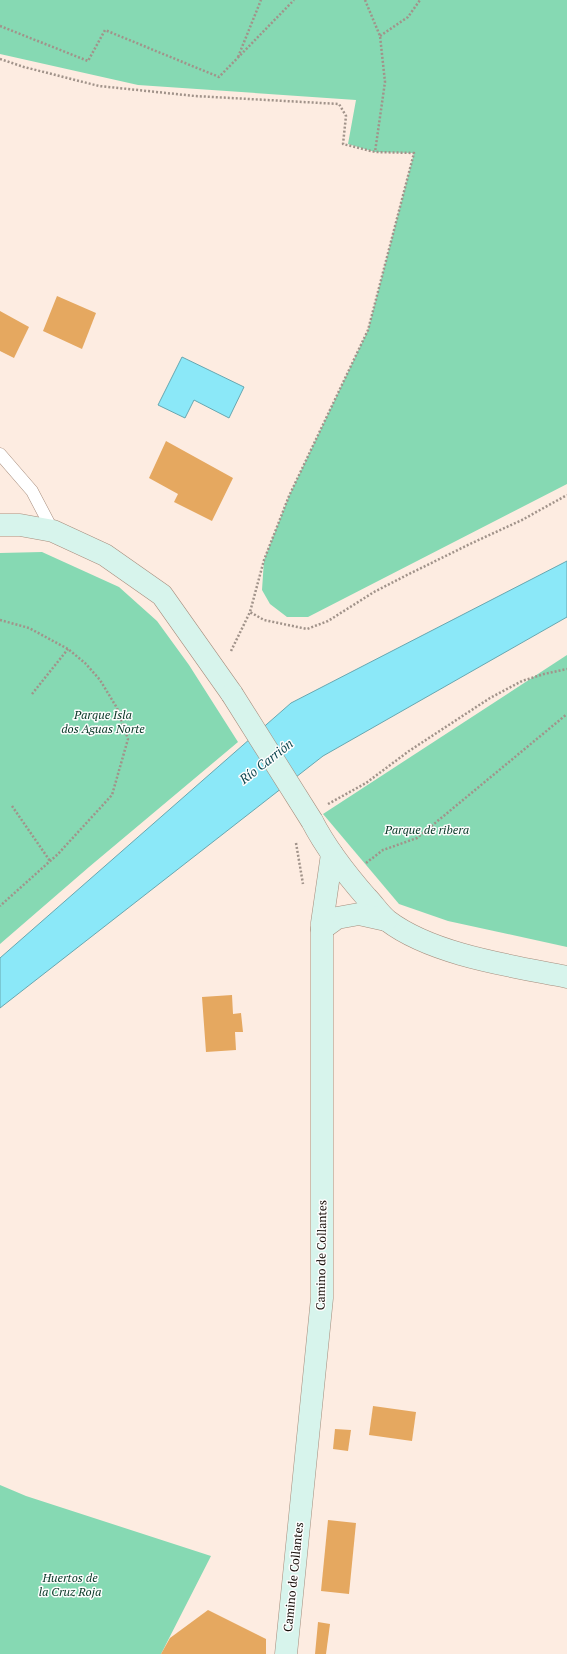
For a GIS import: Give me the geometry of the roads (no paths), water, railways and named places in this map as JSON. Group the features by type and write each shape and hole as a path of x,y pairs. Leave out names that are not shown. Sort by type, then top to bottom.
{"street":[{"path":"0,526 20,525 52,531 105,555 162,595 232,694 332,854 348,876 386,920 402,930 443,948 486,960 567,977"},
{"name":"Camino de Collantes","path":"286,1654 322,1298 322,929 332,854"},
{"path":"322,929 337,918 359,914 386,920"}],"lane":[{"path":"0,454 32,491 52,531"}],"water":[{"path":"182,357 244,387 229,418 194,400 185,418 158,405"},
{"name":"Río Carrión","path":"567,561 567,617 323,756 0,1008 0,958 291,703"}],"park label":[{"name":"Parque Isla dos Aguas Norte","path":"103,721"},
{"name":"Parque de ribera","path":"427,829"},
{"name":"Huertos de la Cruz Roja","path":"70,1584"}]}
